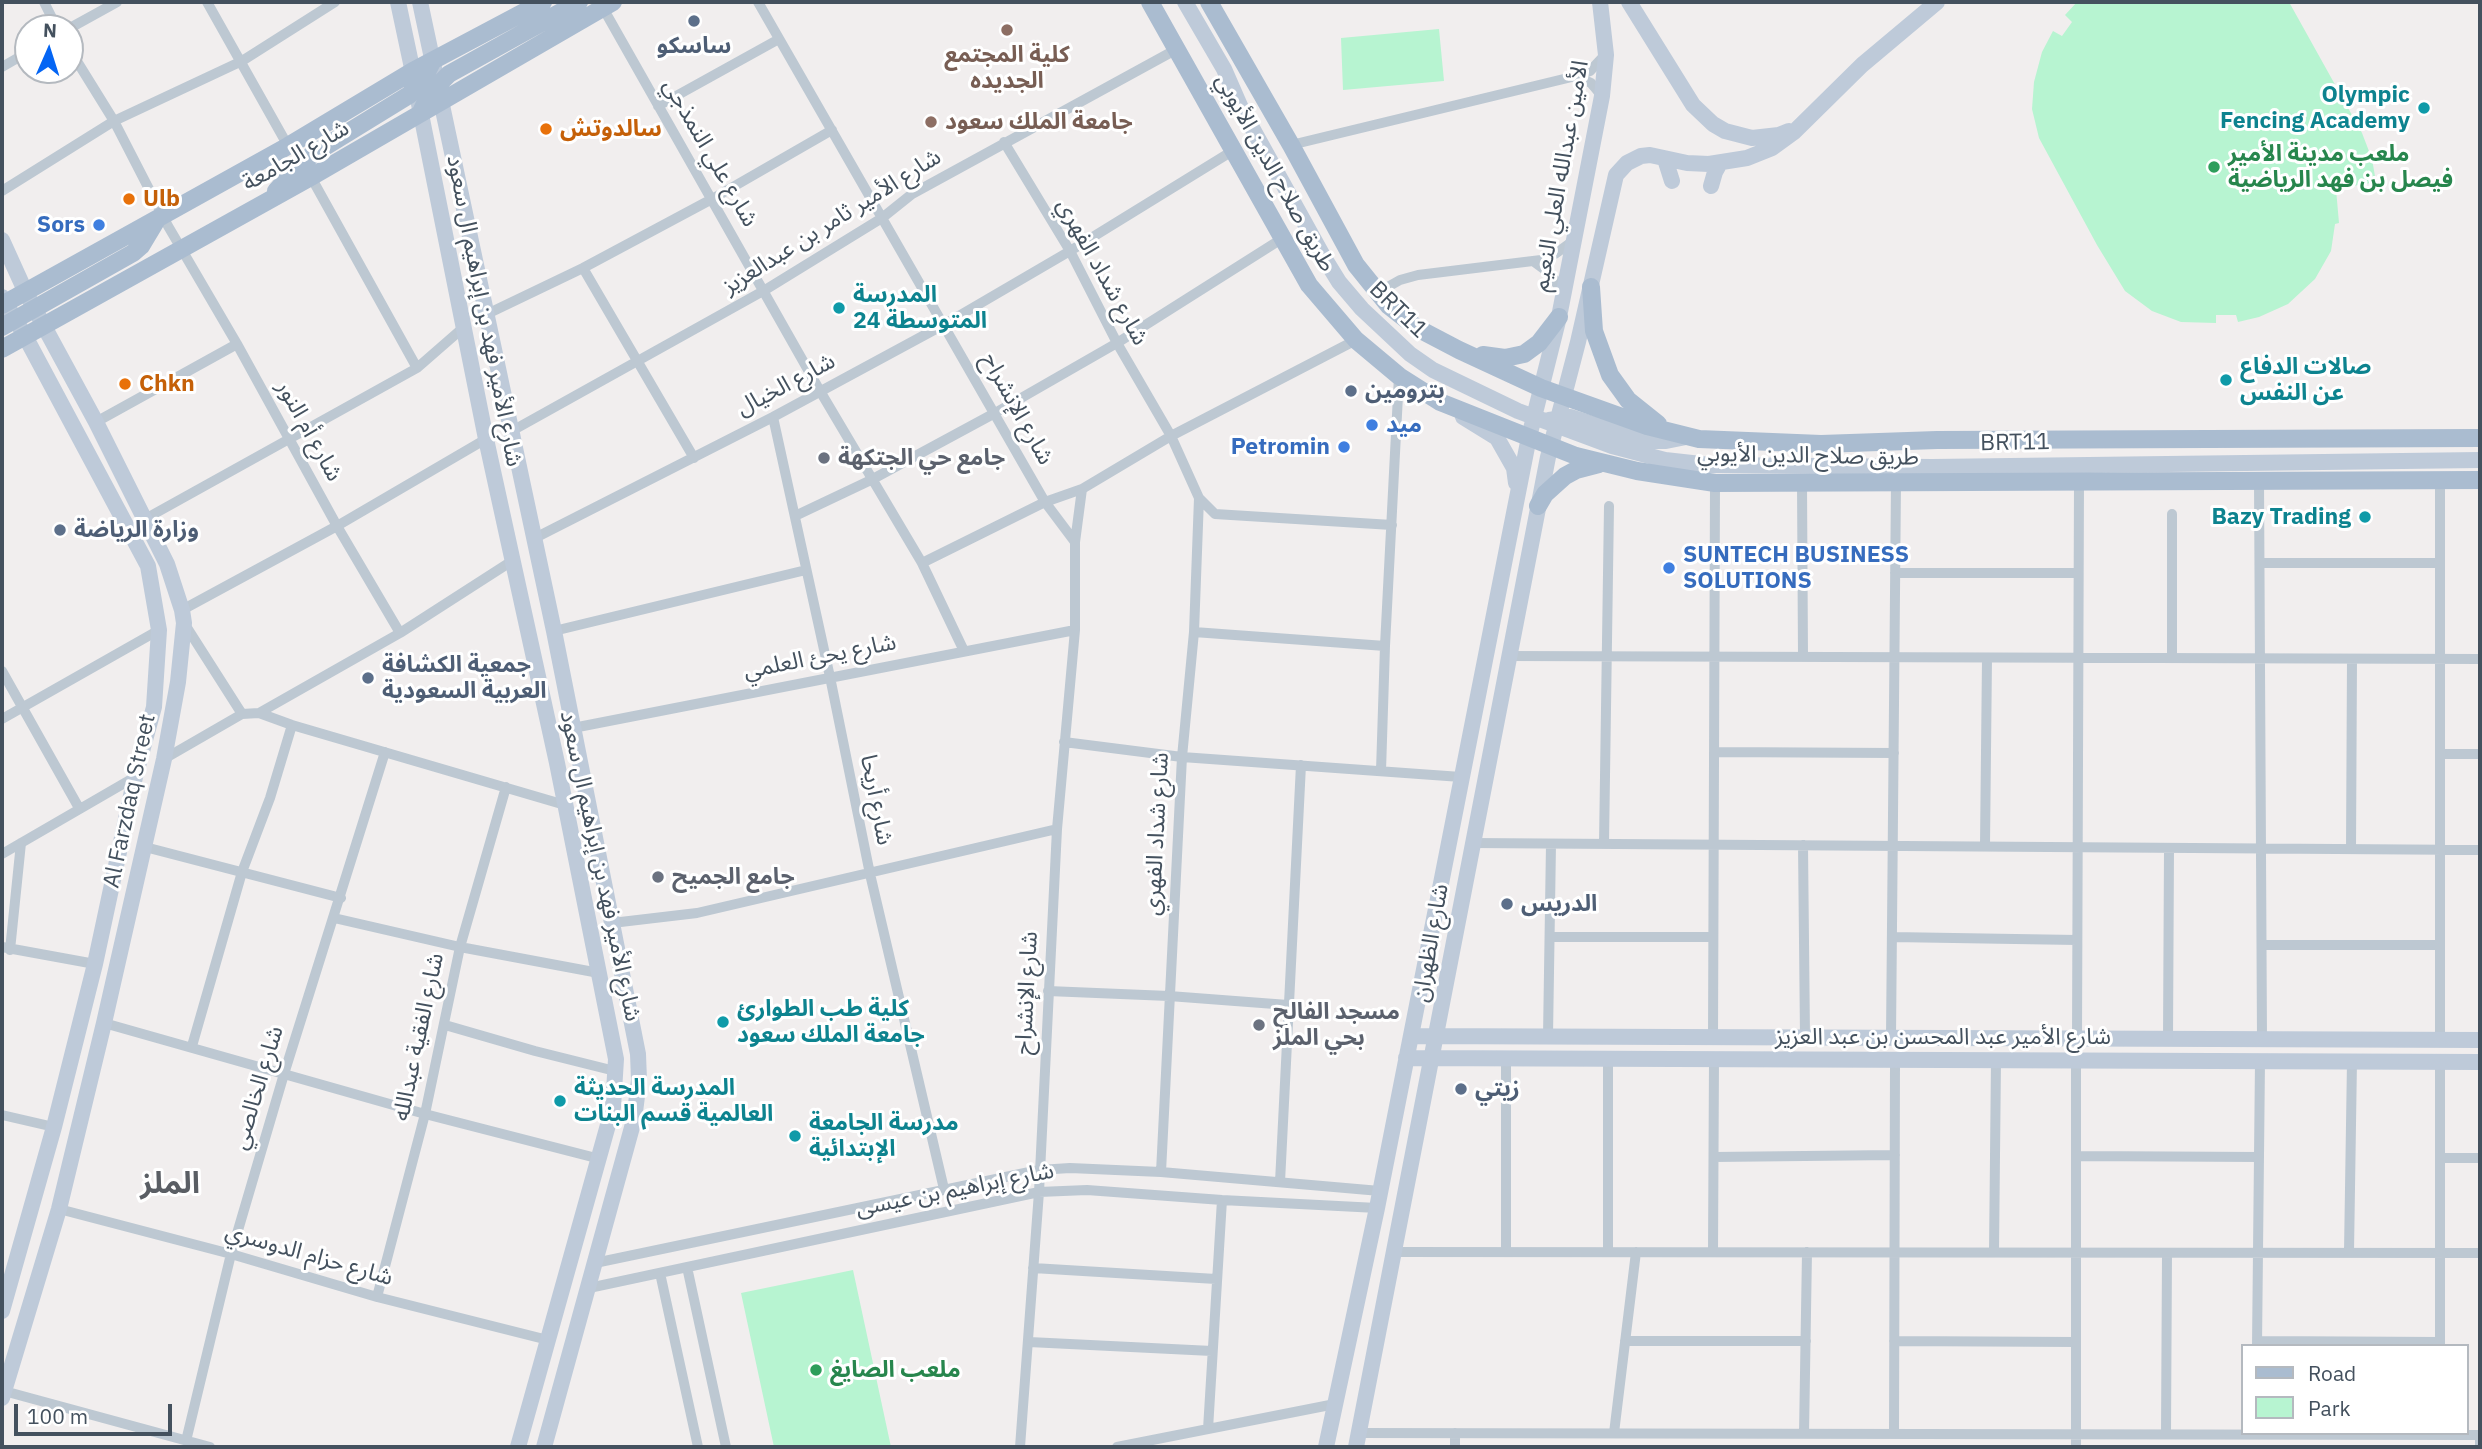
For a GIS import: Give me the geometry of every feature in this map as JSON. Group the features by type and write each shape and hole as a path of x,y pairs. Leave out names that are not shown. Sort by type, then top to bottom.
{"main road":[{"name":"شارع الأمير فهد بن إبراهيم ال سعود","path":"398,2 616,1059 613,1107 518,1447"},
{"name":"شارع الأمير فهد بن إبراهيم ال سعود","path":"420,2 554,631 636,1041 639,1080 634,1120 544,1447"},
{"name":"شارع الجامعة","path":"3,301 26,293 288,146 414,80 432,62 543,2"},
{"path":"438,93 449,74 579,2"},
{"name":"طريق صلاح الدين الأيوبي","path":"1150,2 1309,285 1356,340 1399,376 1440,402 1550,446 1603,463 1668,477 1715,483 2480,480"},
{"path":"1175,2 1217,74 1241,108"},
{"path":"1185,2 1223,69 1241,108"},
{"name":"طريق صلاح الدين الأيوبي","path":"1209,2 1356,265 1377,293 1417,328 1459,351 1541,388 1679,436 1712,440 1821,444 1937,440 2480,438"},
{"name":"الأمين عبدالله العلي النعيم","path":"1548,420 1541,388 1559,317 1602,96 1606,55 1600,2"},
{"path":"1629,2 1693,105 1713,124 1752,138 1779,135 1804,123"},
{"path":"1548,420 1565,396 1616,175 1627,163 1642,156 1687,163 1720,163 1759,154 1783,141 1861,65 1937,2"},
{"name":"شارع الجامعة","path":"2,349 311,177 421,112 438,93 608,5"},
{"path":"270,200 285,180 313,155 401,101 414,80"},
{"name":"BRT11","path":"1241,108 1339,282 1362,309 1410,354 1433,370 1612,446 1665,460 1710,465 1932,467 2480,460"},
{"path":"1665,159 1672,181"},
{"path":"1711,186 1720,163"},
{"path":"8,323 133,253 160,219"},
{"name":"Al Farzdaq Street","path":"2,240 26,293 96,422 167,564 183,617 178,682 145,847 59,1209 3,1394"},
{"path":"1591,287 1594,331 1600,354 1610,375 1628,400 1679,436"},
{"name":"Al Farzdaq Street","path":"2,1311 54,1128 95,964 135,777 154,707 159,630 148,566 25,336 8,323 3,301"},
{"path":"1459,351 1515,357 1532,349 1559,317"},
{"path":"1440,402 1497,438 1514,468 1517,496"},
{"path":"1548,420 1576,418 1647,440 1667,441 1679,436"},
{"name":"شارع الظهران","path":"1326,1447 1377,1208 1529,438 1548,420"},
{"name":"شارع الظهران","path":"1357,1440 1550,446 1548,420"},
{"path":"1538,506 1545,494 1564,476 1603,463"},
{"name":"شارع الأمير عبد المحسن بن عبد العزيز","path":"1410,1035 2480,1040"},
{"name":"شارع الأمير عبد المحسن بن عبد العزيز","path":"1406,1058 2480,1062"}],"street":[{"path":"84,20 117,2"},
{"path":"207,2 288,146"},
{"path":"2,191 114,121 242,61 335,2"},
{"name":"شارع الإنشراح","path":"758,2 1045,502 1075,542"},
{"name":"شارع علي النمذجي","path":"608,5 658,106 871,480 922,563 964,650"},
{"path":"658,106 779,39"},
{"name":"شارع الأمير ثامر بن عبدالعزيز","path":"510,432 765,290 882,218 912,194 1177,49"},
{"path":"1291,145 1576,76 1590,71 1606,55"},
{"path":"84,73 114,121 160,219"},
{"path":"1576,76 1591,83 1602,96"},
{"path":"485,315 583,268 712,199 832,130"},
{"name":"شارع شداد الفهري","path":"1004,142 1070,251 1117,343 1171,436 1199,498 1215,514 1392,525"},
{"name":"شارع الخيال","path":"533,539 773,417 945,324 1234,150"},
{"path":"311,177 417,368"},
{"name":"شارع أم النور","path":"160,219 182,248 400,633"},
{"path":"794,516 871,480 1117,343 1283,238"},
{"path":"1377,293 1400,280 1418,275 1533,261 1555,254 1573,240"},
{"path":"1533,261 1552,275 1563,295"},
{"path":"583,268 694,458"},
{"path":"145,519 417,368 464,327"},
{"path":"922,563 1045,502 1082,489 1171,436 1356,340"},
{"path":"96,422 237,344"},
{"path":"1381,771 1399,376"},
{"name":"شارع أريحا","path":"773,417 870,874 944,1189"},
{"path":"242,715 183,617 486,439"},
{"path":"2440,480 2440,1040"},
{"path":"2259,481 2262,1039"},
{"path":"1891,1038 1895,482"},
{"path":"2077,1038 2079,482"},
{"path":"1713,1037 1715,483"},
{"path":"1802,483 1803,657"},
{"name":"شارع الإنشراح","path":"1020,1447 1038,1192 1057,829 1075,630 1075,542 1082,489"},
{"name":"شارع شداد الفهري","path":"1161,1172 1182,757 1194,632 1199,498"},
{"path":"1604,844 1609,506"},
{"path":"2172,514 2172,658"},
{"path":"164,759 242,715 259,713 400,633 512,561"},
{"path":"2260,563 2440,563"},
{"path":"554,631 806,570"},
{"path":"1895,573 2078,573"},
{"path":"2,719 159,630"},
{"name":"شارع يحئ العلمي","path":"573,728 1075,630"},
{"path":"1194,632 1385,646"},
{"path":"1508,656 2480,659"},
{"path":"1986,846 1987,658"},
{"path":"2351,849 2352,659"},
{"path":"2,671 79,808"},
{"path":"259,713 292,726 565,805"},
{"path":"192,1046 242,872 270,798 292,726"},
{"path":"1064,742 1182,757 1461,777"},
{"name":"شارع الخالصي","path":"186,1441 231,1254 284,1074 385,752"},
{"path":"1714,752 1894,753"},
{"path":"2440,754 2480,754"},
{"path":"1280,1182 1301,765"},
{"path":"2,854 135,777"},
{"name":"شارع الفقية عبدالله","path":"377,1297 425,1114 460,947 506,787"},
{"path":"612,923 696,913 1057,829"},
{"path":"21,843 6,948 75,958 95,964"},
{"path":"1472,843 2480,850"},
{"path":"1548,1036 1551,844"},
{"path":"1803,845 1805,1037"},
{"path":"145,847 341,898"},
{"path":"2168,1038 2169,848"},
{"path":"334,918 460,947 599,973"},
{"path":"1550,937 1713,936"},
{"path":"1892,937 2077,940"},
{"path":"2262,945 2441,945"},
{"path":"1048,992 1169,996 1288,1005"},
{"path":"104,1023 425,1114 600,1158"},
{"path":"445,1025 615,1071"},
{"path":"1506,1058 1506,1252"},
{"path":"1608,1059 1608,1252"},
{"path":"1713,1252 1714,1059"},
{"path":"1894,1434 1895,1059"},
{"path":"1994,1252 1996,1060"},
{"path":"2076,1060 2076,1447"},
{"path":"2260,1061 2258,1343 2440,1344 2440,1061"},
{"path":"2350,1252 2351,1061"},
{"path":"2,1115 54,1128"},
{"path":"1714,1157 1895,1155"},
{"path":"2076,1156 2259,1157"},
{"path":"2440,1158 2480,1158"},
{"path":"595,1263 1039,1170 1070,1168 1161,1172 1380,1191"},
{"name":"شارع إبراهيم بن عيسى","path":"589,1288 1038,1192 1087,1190 1377,1208"},
{"path":"1208,1429 1222,1200"},
{"name":"شارع حزام الدوسري","path":"59,1209 231,1254 377,1297 548,1339"},
{"path":"1395,1252 2480,1253"},
{"path":"1614,1433 1636,1252"},
{"path":"1804,1434 1807,1252"},
{"path":"2166,1434 2168,1253"},
{"path":"687,1267 726,1447"},
{"path":"1033,1268 1216,1279"},
{"path":"660,1273 698,1447"},
{"path":"1625,1341 1806,1341"},
{"path":"1894,1341 2076,1342"},
{"path":"1029,1342 1212,1351"},
{"path":"3,1394 210,1447"},
{"path":"1117,1447 1158,1443 1208,1429 1335,1404"},
{"path":"1455,1433 1455,1447"},
{"path":"1357,1440 1455,1433 2240,1434"},
{"path":"1552,1433 1552,1447"},
{"path":"1956,1434 1956,1447"},
{"path":"2468,1435 2480,1435 2480,1447"}],"green space":[{"name":"ملعب مدينة الأمير فيصل بن فهد الرياضية","path":"2077,2 2289,2 2362,133 2372,159 2376,182 2336,189 2339,223 2335,224 2331,251 2315,279 2288,304 2259,317 2238,322 2236,315 2216,315 2216,323 2181,322 2152,311 2125,291 2039,138 2032,109 2034,82 2042,52 2053,31 2062,36 2072,22 2065,15"},
{"path":"1439,29 1444,81 1343,90 1341,38"},
{"name":"ملعب الصايغ","path":"853,1270 891,1447 774,1447 741,1293"}],"place":[{"name":"ساسكو","path":"694,21"},
{"name":"كلية المجتمع الجديده","path":"1007,30"},
{"name":"Olympic Fencing Academy","path":"2424,108"},
{"name":"جامعة الملك سعود","path":"931,122"},
{"name":"سالدوتش","path":"546,129"},
{"name":"ملعب مدينة الأمير فيصل بن فهد الرياضية","path":"2214,167"},
{"name":"Ulb","path":"129,199"},
{"name":"Sors","path":"99,225"},
{"name":"المدرسة المتوسطة 24","path":"839,308"},
{"name":"صالات الدفاع عن النفس","path":"2226,380"},
{"name":"Chkn","path":"125,384"},
{"name":"بترومين","path":"1351,391"},
{"name":"ميد","path":"1372,425"},
{"name":"Petromin","path":"1344,447"},
{"name":"جامع حي الجتكهة","path":"824,458"},
{"name":"Bazy Trading","path":"2365,517"},
{"name":"وزارة الرياضة","path":"60,530"},
{"name":"SUNTECH BUSINESS SOLUTIONS","path":"1669,568"},
{"name":"جمعية الكشافة العربية السعودية","path":"368,678"},
{"name":"جامع الجميح","path":"658,877"},
{"name":"الدريس","path":"1507,904"},
{"name":"كلية طب الطوارئ جامعة الملك سعود","path":"723,1022"},
{"name":"مسجد الفالح بحي الملز","path":"1259,1025"},
{"name":"زيتي","path":"1461,1089"},
{"name":"المدرسة الحديثة العالمية قسم البنات","path":"560,1101"},
{"name":"مدرسة الجامعة الإبتدائية","path":"795,1136"},
{"name":"ملعب الصايغ","path":"816,1370"}],"district":[{"name":"الملز","path":"170,1184"}]}
